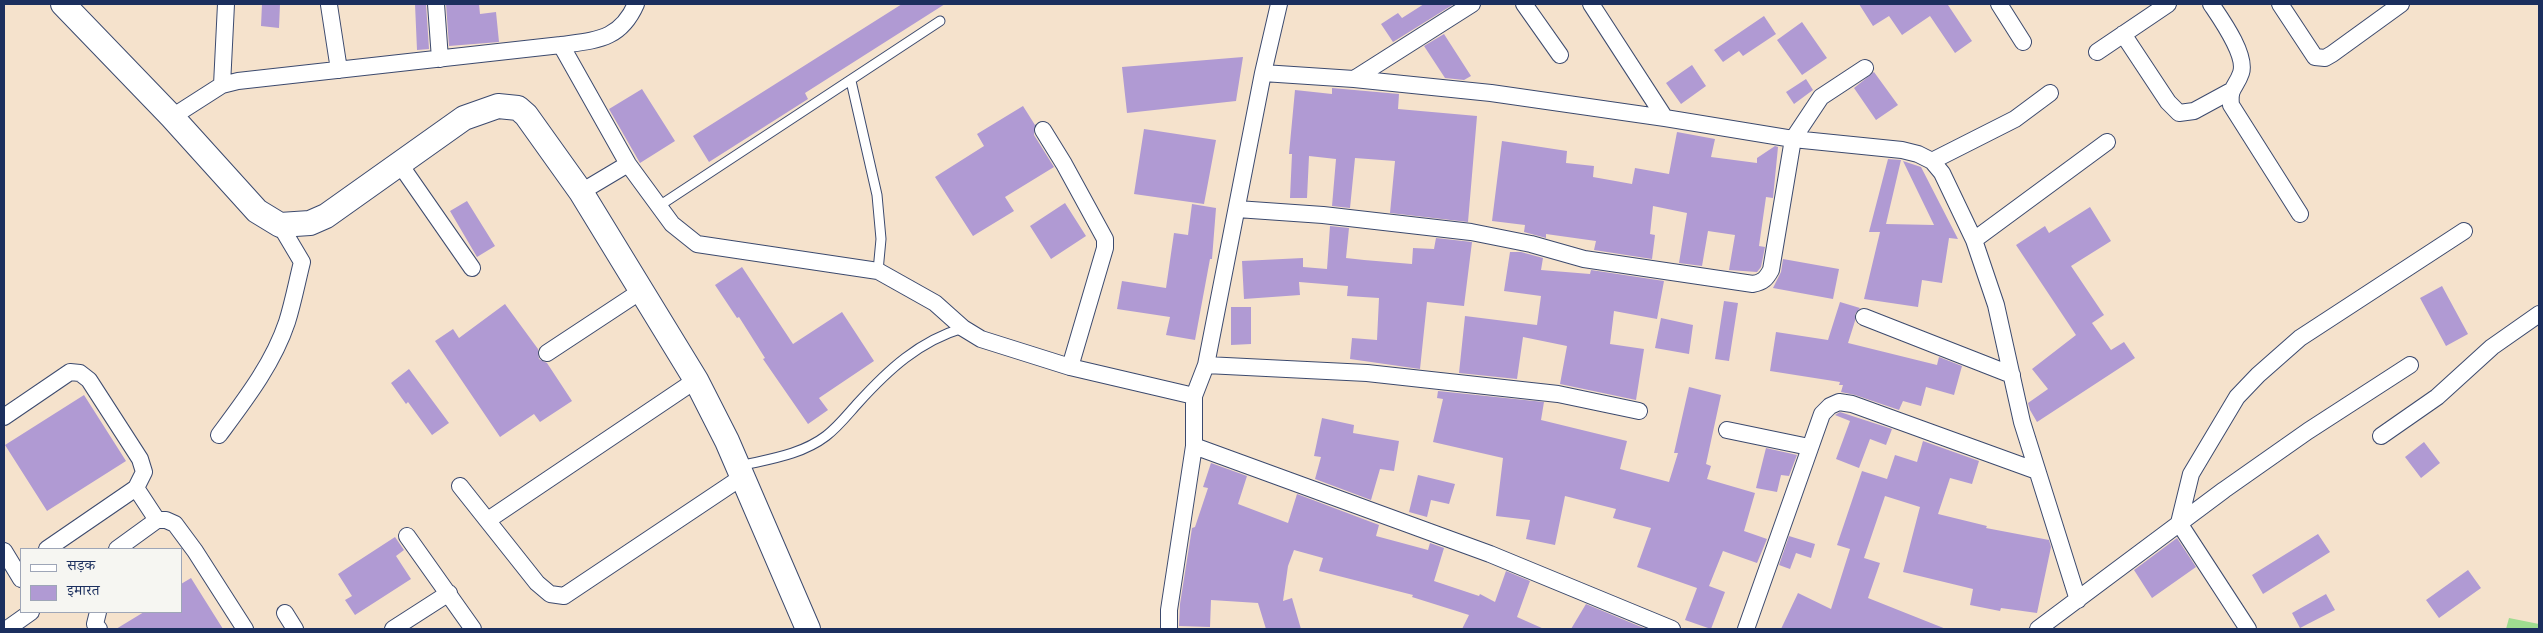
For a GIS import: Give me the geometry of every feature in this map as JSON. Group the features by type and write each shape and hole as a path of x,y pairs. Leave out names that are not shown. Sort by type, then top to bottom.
{"street":[{"path":"63,4 172,117 257,211 280,225 295,226 310,223 326,216 464,118 498,106 518,108 526,115 581,192 696,380 740,472 808,629"},
{"path":"222,85 226,4"},
{"path":"436,4 440,59"},
{"path":"172,117 222,85 259,77 440,59 561,45 601,38 622,28 629,20 636,4"},
{"path":"1169,629 1169,610 1194,446 1194,396 1206,365 1263,73 1279,4"},
{"path":"1354,79 1472,4"},
{"path":"1524,4 1560,55"},
{"path":"1591,4 1665,118"},
{"path":"1999,4 2023,42"},
{"path":"2097,52 2168,4"},
{"path":"2123,34 2168,102 2179,112 2194,112 2229,92 2241,73 2242,63 2225,26 2211,4"},
{"path":"2280,4 2315,57 2320,58 2332,54 2401,4"},
{"path":"329,5 339,70"},
{"path":"561,45 628,164 672,224 697,244 878,271 935,303 963,328 981,339 1070,367 1194,396"},
{"path":"1237,209 1324,216 1471,232 1531,244 1584,259 1753,284 1766,279 1771,270 1793,139 1821,97 1865,68"},
{"path":"1263,73 1354,79 1491,93 1793,139 1902,150 1932,161 1942,173 1974,240 1996,305 2022,422 2078,600"},
{"path":"2229,92 2231,105 2236,116 2300,214"},
{"path":"1932,161 2015,119 2050,94"},
{"path":"1043,130 1064,164 1104,239 1105,248 1070,367"},
{"path":"1974,240 2107,142"},
{"path":"399,163 472,268"},
{"path":"581,192 628,164"},
{"path":"219,435 249,394 272,357 287,322 302,262 280,225"},
{"path":"2248,629 2179,523 2191,474 2237,397 2258,375 2300,338 2464,231"},
{"path":"547,353 641,291"},
{"path":"2381,436 2437,397 2492,347 2539,314"},
{"path":"1864,317 2012,376"},
{"path":"1206,365 1367,373 1558,394 1639,411"},
{"path":"2038,629 2179,523 2308,431 2410,365"},
{"path":"4,417 70,372 80,372 89,380 140,459 144,472 136,488 48,548"},
{"path":"488,520 696,380"},
{"path":"1746,629 1809,447 1822,414 1830,406 1839,402 1852,404 2037,471"},
{"path":"1727,430 1809,447"},
{"path":"1194,446 1490,554 1672,629"},
{"path":"460,486 537,584 550,594 564,596 740,472"},
{"path":"136,488 157,520"},
{"path":"118,548 157,520 166,520 175,524 188,555 245,629"},
{"path":"407,536 473,629"},
{"path":"4,551 19,572"},
{"path":"393,629 449,593"},
{"path":"7,629 30,613"},
{"path":"98,613 95,624 98,629"},
{"path":"285,613 295,629"}],"lane":[{"path":"659,206 940,21"},
{"path":"851,81 877,195 881,239 878,271"},
{"path":"740,472 810,447 836,428 884,374 898,363 940,335 963,328"}],"green space":[{"path":"2509,618 2539,624 2539,629 2506,629"}],"building":[{"path":"262,4 280,4 279,28 261,26"},
{"path":"415,4 426,4 429,49 417,50"},
{"path":"446,4 479,4 480,14 496,12 499,42 449,46"},
{"path":"902,4 945,4 805,93 808,99 709,162 693,136"},
{"path":"1424,4 1454,4 1393,42 1381,24 1398,13 1402,18"},
{"path":"1859,4 1949,4 1972,41 1955,53 1930,16 1902,35 1889,16 1873,26"},
{"path":"1764,16 1776,34 1743,56 1739,51 1723,62 1714,50"},
{"path":"1802,22 1827,58 1802,75 1777,40"},
{"path":"1444,34 1471,76 1464,80 1445,78 1424,46"},
{"path":"1243,57 1236,101 1127,113 1122,67"},
{"path":"1692,65 1706,86 1681,104 1666,83"},
{"path":"1874,72 1898,105 1876,120 1854,88"},
{"path":"1806,79 1813,90 1794,104 1786,92"},
{"path":"1332,88 1399,94 1398,109 1477,116 1468,222 1390,213 1395,161 1355,158 1350,208 1332,206 1336,159 1309,156 1307,198 1290,198 1292,154 1289,154 1295,90 1332,94"},
{"path":"642,89 675,141 640,163 609,109"},
{"path":"1023,106 1035,125 1034,135 1054,167 1005,197 1014,211 973,236 935,177 984,146 977,134"},
{"path":"1144,129 1216,140 1204,204 1134,194"},
{"path":"1677,132 1715,139 1711,157 1757,163 1757,158 1775,146 1778,147 1773,198 1766,197 1759,246 1765,247 1761,267 1757,272 1729,270 1735,235 1708,231 1702,266 1679,263 1687,213 1653,206 1650,234 1655,235 1652,259 1594,250 1596,241 1546,234 1546,238 1524,232 1525,225 1492,221 1502,141 1567,151 1566,163 1594,166 1593,177 1632,184 1635,168 1669,174"},
{"path":"1888,159 1901,160 1886,224 1934,225 1903,161 1921,167 1958,239 1949,238 1942,283 1922,280 1918,307 1864,299 1880,232 1869,232"},
{"path":"467,201 495,246 477,257 450,211"},
{"path":"1065,203 1086,236 1051,259 1030,226"},
{"path":"1192,204 1216,208 1212,259 1210,259 1195,340 1166,335 1170,317 1117,309 1122,281 1166,288 1174,233 1188,235"},
{"path":"2090,207 2111,241 2071,266 2104,315 2092,323 2111,350 2124,342 2135,358 2037,422 2028,403 2048,389 2032,369 2076,335 2016,245 2045,226 2049,233"},
{"path":"1330,226 1349,228 1346,258 1412,264 1413,248 1434,249 1436,238 1472,242 1464,306 1427,302 1420,369 1350,359 1352,338 1377,340 1379,298 1347,296 1348,286 1299,282 1300,295 1244,299 1242,261 1303,258 1303,267 1327,269"},
{"path":"1510,252 1521,252 1543,258 1541,270 1590,274 1591,270 1664,281 1657,319 1614,311 1610,344 1644,349 1636,400 1560,384 1567,346 1523,337 1517,379 1459,373 1465,316 1537,325 1541,296 1504,291"},
{"path":"1783,259 1839,269 1833,299 1773,288 1781,272"},
{"path":"742,267 793,344 842,312 874,361 819,398 828,410 808,424 763,359 765,358 739,317 737,318 715,285"},
{"path":"2442,286 2468,334 2446,346 2420,298"},
{"path":"1724,301 1738,303 1729,361 1715,359"},
{"path":"1840,302 1860,308 1855,314 1855,321 1848,343 1937,365 1939,357 1962,366 1954,395 1926,387 1921,406 1903,401 1899,410 1841,392 1843,385 1839,385 1840,382 1770,371 1776,332 1828,340"},
{"path":"505,304 538,349 539,359 547,363 572,401 540,422 534,414 500,437 435,341 453,329 459,338"},
{"path":"1231,307 1251,307 1251,344 1231,345"},
{"path":"1661,318 1693,325 1689,354 1655,348"},
{"path":"409,369 449,423 432,435 408,402 406,404 391,383"},
{"path":"1689,387 1721,395 1706,464 1711,466 1707,479 1755,493 1744,531 1767,539 1757,563 1723,551 1709,586 1725,592 1711,629 1685,620 1697,588 1637,567 1651,528 1613,518 1616,509 1565,496 1555,545 1526,539 1530,520 1496,516 1503,458 1433,442 1443,399 1437,398 1438,391 1544,402 1541,420 1627,441 1620,469 1669,482 1678,453 1674,453"},
{"path":"84,395 126,461 47,511 5,445"},
{"path":"1840,412 1892,429 1886,445 1870,439 1859,468 1836,459 1850,421 1835,415"},
{"path":"1322,418 1354,425 1353,433 1399,441 1394,471 1380,469 1371,500 1315,479 1321,457 1314,456"},
{"path":"1923,441 1979,461 1972,484 1950,478 1938,514 1987,526 1986,528 2049,540 2051,547 2037,613 2001,608 2000,611 1970,605 1973,589 1903,572 1920,507 1885,496 1864,558 1880,563 1868,598 1946,629 1781,629 1798,593 1831,609 1850,549 1837,545 1862,471 1887,479 1895,455 1917,462"},
{"path":"2424,442 2440,463 2421,478 2405,457"},
{"path":"1766,448 1797,455 1789,476 1781,475 1777,492 1756,488"},
{"path":"1211,463 1247,476 1238,504 1288,523 1297,494 1379,525 1376,536 1428,550 1430,543 1444,548 1434,581 1479,596 1480,594 1495,602 1506,571 1530,581 1517,617 1544,629 1462,629 1469,615 1412,597 1413,595 1319,571 1323,558 1294,550 1288,566 1283,601 1292,598 1301,629 1266,629 1258,603 1211,600 1210,627 1179,626 1180,604 1192,528 1195,527 1208,488 1203,487"},
{"path":"1418,475 1455,484 1449,504 1431,500 1427,517 1409,512"},
{"path":"2318,534 2330,552 2263,594 2252,575"},
{"path":"1789,536 1815,544 1811,558 1796,553 1790,569 1779,565"},
{"path":"395,537 404,550 396,556 411,579 355,615 345,600 352,596 338,574"},
{"path":"2177,538 2196,567 2152,598 2134,570"},
{"path":"2468,570 2481,588 2439,618 2426,600"},
{"path":"191,578 223,629 116,629 142,613 182,613 182,583"},
{"path":"2326,594 2335,610 2300,628 2292,613"},
{"path":"1586,604 1646,629 1571,629"}]}
